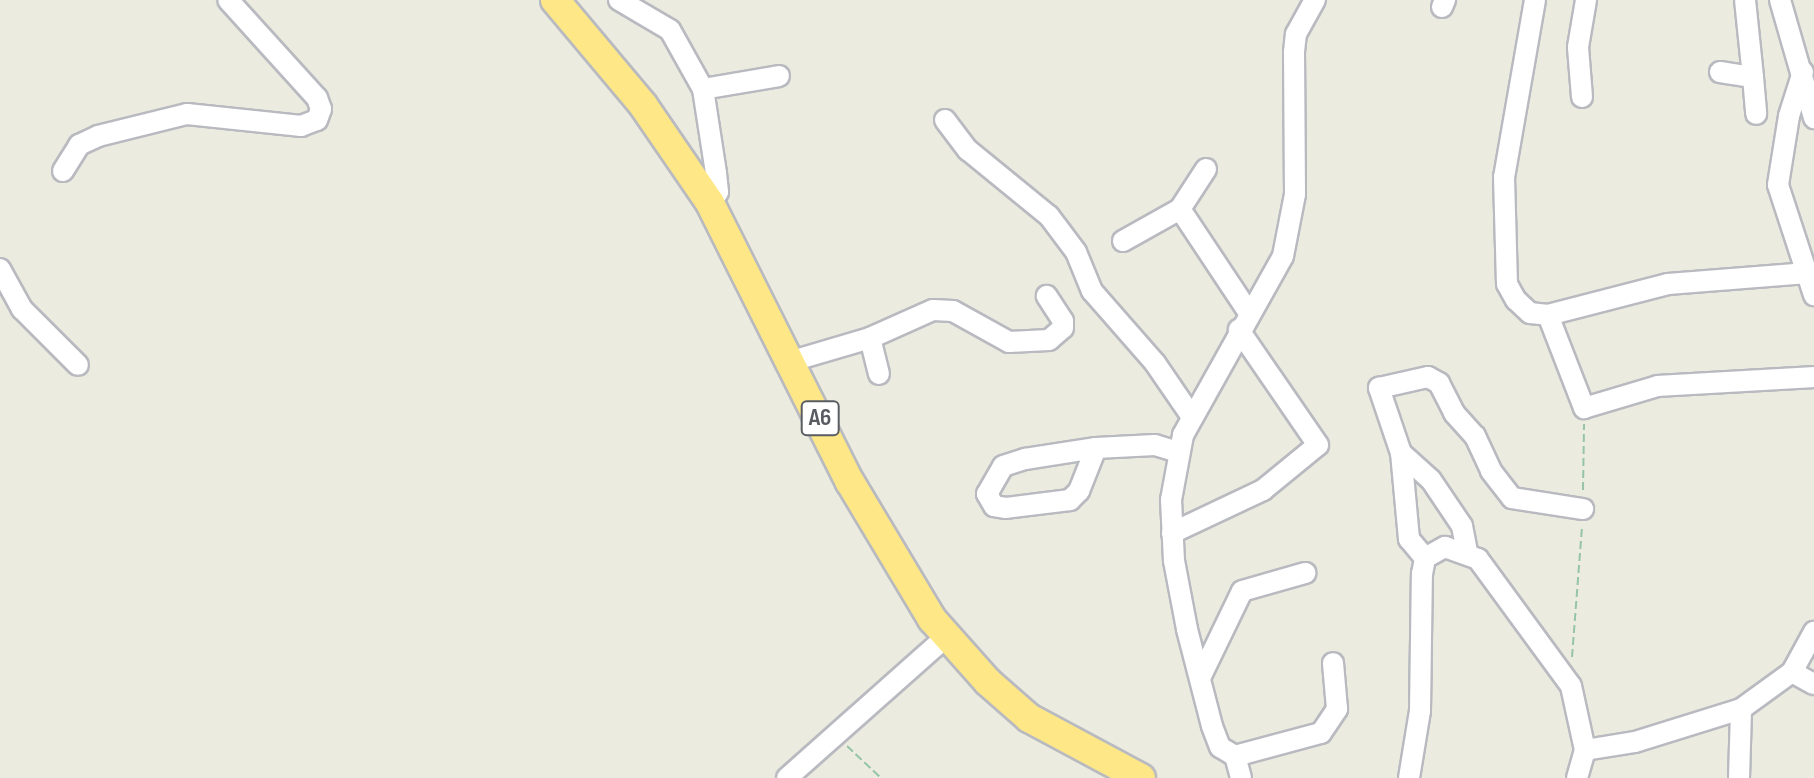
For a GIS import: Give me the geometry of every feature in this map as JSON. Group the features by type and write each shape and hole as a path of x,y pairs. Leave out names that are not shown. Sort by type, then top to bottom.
{"highway":[{"name":"A6","path":"555,0 643,105 710,203 877,530 946,637 1029,718 1141,778"}],"street":[{"path":"63,171 79,145 98,136 187,114 301,126 317,120 321,109 317,98 228,0"},
{"path":"619,0 670,30 703,89 718,192 710,203"},
{"path":"1241,778 1235,756 1220,747 1187,629 1172,533 1178,452 1192,417 1283,256 1291,226 1294,52 1299,27 1315,0"},
{"path":"1535,0 1504,177 1507,284 1530,313 1548,315 1668,284 1808,273"},
{"path":"1582,97 1578,47 1586,0"},
{"path":"1745,0 1756,114"},
{"path":"1780,0 1814,118"},
{"path":"1720,72 1753,77"},
{"path":"1803,72 1789,116 1778,185 1814,295"},
{"path":"703,89 779,76"},
{"path":"945,120 968,150 1049,216 1076,252 1092,291 1155,363 1192,417"},
{"path":"1123,241 1180,209 1206,169"},
{"path":"1172,533 1263,490 1318,445 1180,209"},
{"path":"0,269 22,309 78,365"},
{"path":"792,361 870,338 920,313 943,309 1009,342 1049,340 1063,328 1063,321 1047,296"},
{"path":"1548,315 1584,408 1658,386 1814,377"},
{"path":"870,338 879,374"},
{"path":"1409,778 1420,711 1425,558 1409,539 1401,453 1379,388 1428,377 1439,383 1454,413 1475,436 1491,471 1512,498 1583,509"},
{"path":"1096,448 1079,491 1070,500 1006,508 994,506 987,494 1003,466 1096,448 1155,445 1178,452"},
{"path":"1401,453 1431,480 1462,526 1467,552"},
{"path":"1425,558 1445,547 1467,552 1478,559 1571,686 1585,750 1577,778"},
{"path":"1201,676 1242,591 1305,573"},
{"path":"1585,750 1635,742 1741,709 1792,672 1814,632"},
{"path":"787,778 946,637"},
{"path":"1235,756 1321,733 1337,709 1333,663"},
{"path":"1792,672 1814,684"},
{"path":"1739,778 1741,709"}],"path":[{"path":"1571,686 1583,509 1584,408"},
{"path":"835,736 881,778"}]}
